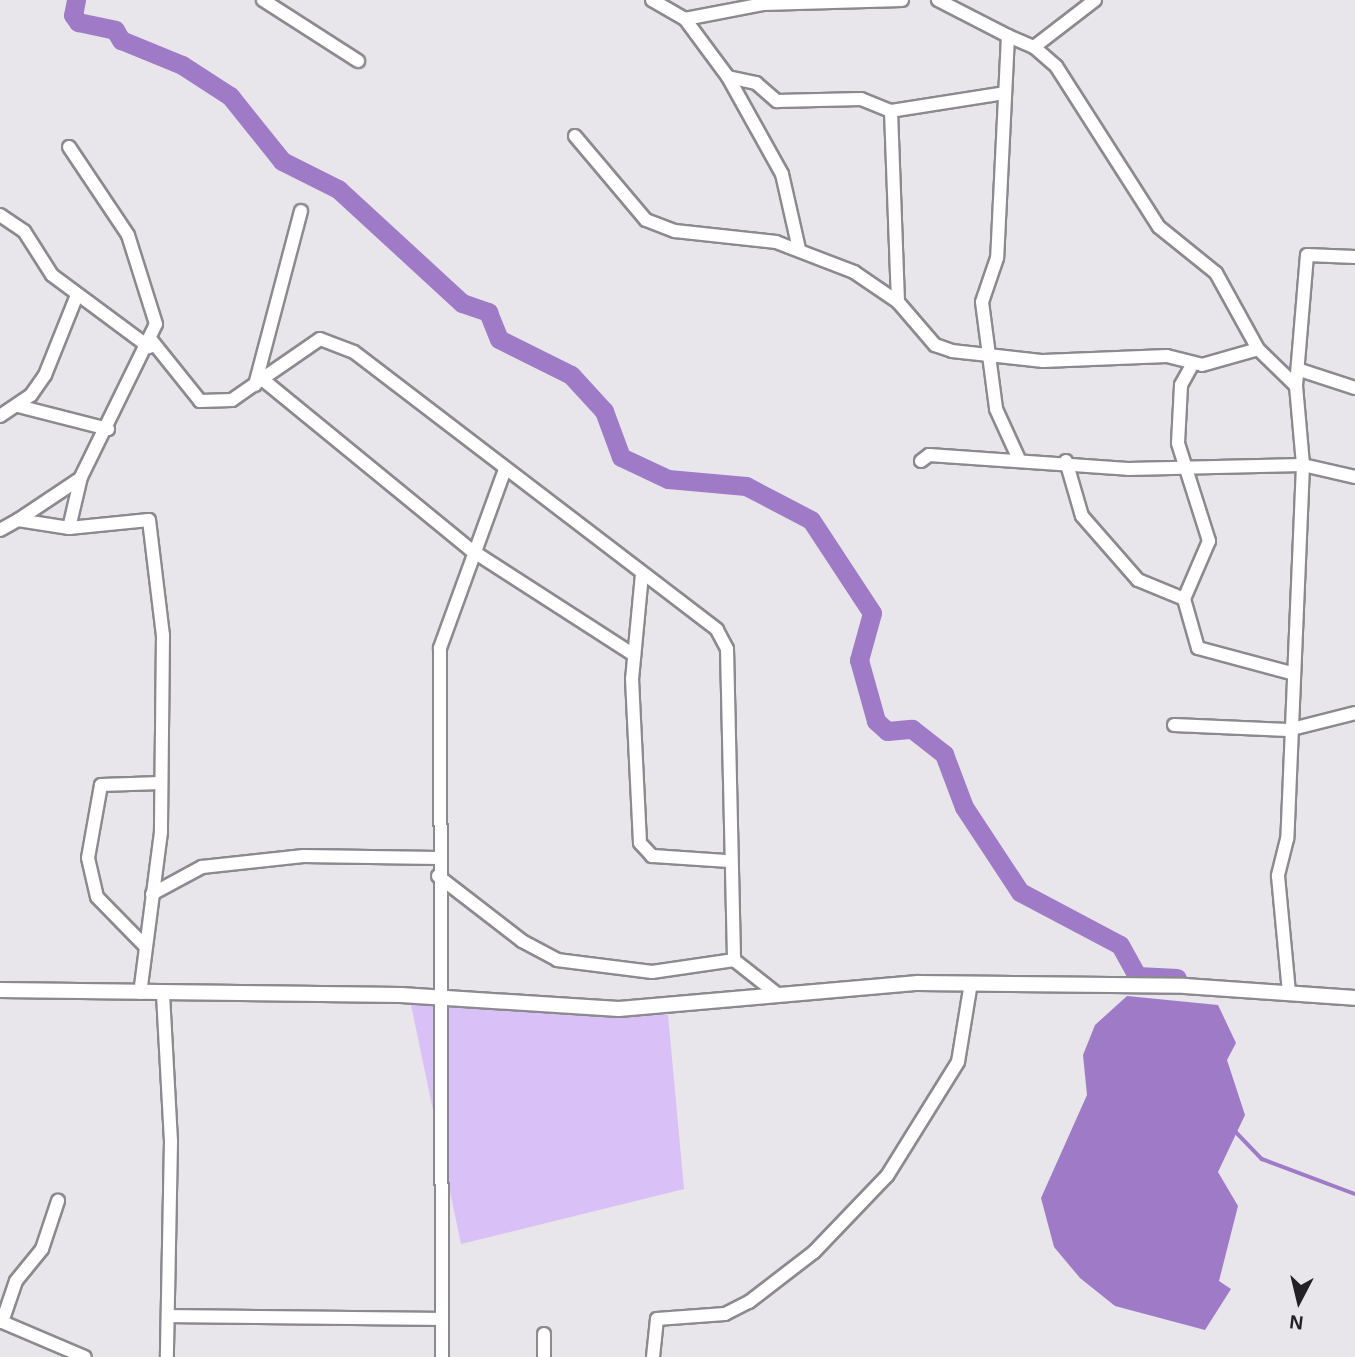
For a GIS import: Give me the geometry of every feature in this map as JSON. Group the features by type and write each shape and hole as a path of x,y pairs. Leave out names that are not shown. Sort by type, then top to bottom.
{"street":[{"path":"263,0 358,61"},
{"path":"652,0 685,19 728,77 782,174 799,249"},
{"path":"685,19 763,5 902,0"},
{"path":"938,0 1034,47 1056,66 1159,227 1216,272 1258,349 1296,386"},
{"path":"1034,47 1095,0"},
{"path":"1007,36 997,258 982,302 991,354 996,409 1018,457"},
{"path":"728,77 756,83 777,101 861,99 891,111 1005,93"},
{"path":"891,111 898,302"},
{"path":"575,136 646,220 675,231 752,237 799,249 854,272 898,302 935,345 1042,361 1167,356 1193,363 1217,363 1258,349"},
{"path":"0,530 62,496 81,477 151,344 156,324 128,236 69,147"},
{"path":"258,382 301,211"},
{"path":"0,215 20,227 39,262 77,295 151,344 200,401 232,400 312,342 330,339 717,630 727,649 727,860 734,960"},
{"path":"1289,993 1291,970 1278,912 1287,839 1288,730 1303,465 1296,386 1300,370 1307,255 1355,257"},
{"path":"0,416 18,406 56,357 77,295"},
{"path":"1193,363 1178,417 1186,468 1209,541 1184,599 1203,652 1291,673"},
{"path":"1300,370 1355,388"},
{"path":"258,382 471,550 634,655"},
{"path":"18,406 108,429"},
{"path":"920,461 929,455 1018,457 1066,461 1112,469 1303,465 1355,477"},
{"path":"1066,461 1082,516 1138,580 1184,599"},
{"path":"442,1357 436,998 440,648 471,550 505,469"},
{"path":"69,528 81,477"},
{"path":"18,520 69,528 149,520 163,635 161,783 140,993"},
{"path":"642,574 634,655 644,852 727,860"},
{"path":"1174,725 1288,730 1352,716"},
{"path":"144,945 97,897 88,858 101,785 161,783"},
{"path":"152,894 202,867 303,856 438,858"},
{"path":"438,876 522,942 557,960 652,972 734,960 777,994"},
{"path":"653,1357 657,1319 725,1314 749,1302 794,1270 871,1194 933,1111 958,1062 971,983"},
{"path":"0,990 436,998 619,1009 777,994 971,983 1289,993 1355,998"},
{"path":"163,994 170,1316 167,1357"},
{"path":"58,1201 42,1249 16,1281 1,1322 85,1357"},
{"path":"170,1316 440,1319"},
{"path":"544,1334 544,1357"}],"shaded area":[{"path":"1127,996 1218,1005 1236,1043 1227,1060 1245,1115 1218,1172 1238,1206 1219,1281 1231,1289 1205,1330 1115,1306 1080,1278 1054,1247 1041,1198 1087,1095 1083,1055 1095,1025"},
{"path":"410,1000 668,1015 684,1189 461,1244"}],"waterway":[{"path":"76,0 73,15 78,22 115,30 121,40 182,65 230,96 282,161 338,189 462,303 488,312 499,339 571,375 604,411 621,457 668,479 746,486 811,520 872,613 859,660 876,721 887,731 912,729 944,754 964,807 1020,892 1120,945 1137,976 1177,978"},
{"path":"1235,1131 1262,1159 1355,1194"}]}
